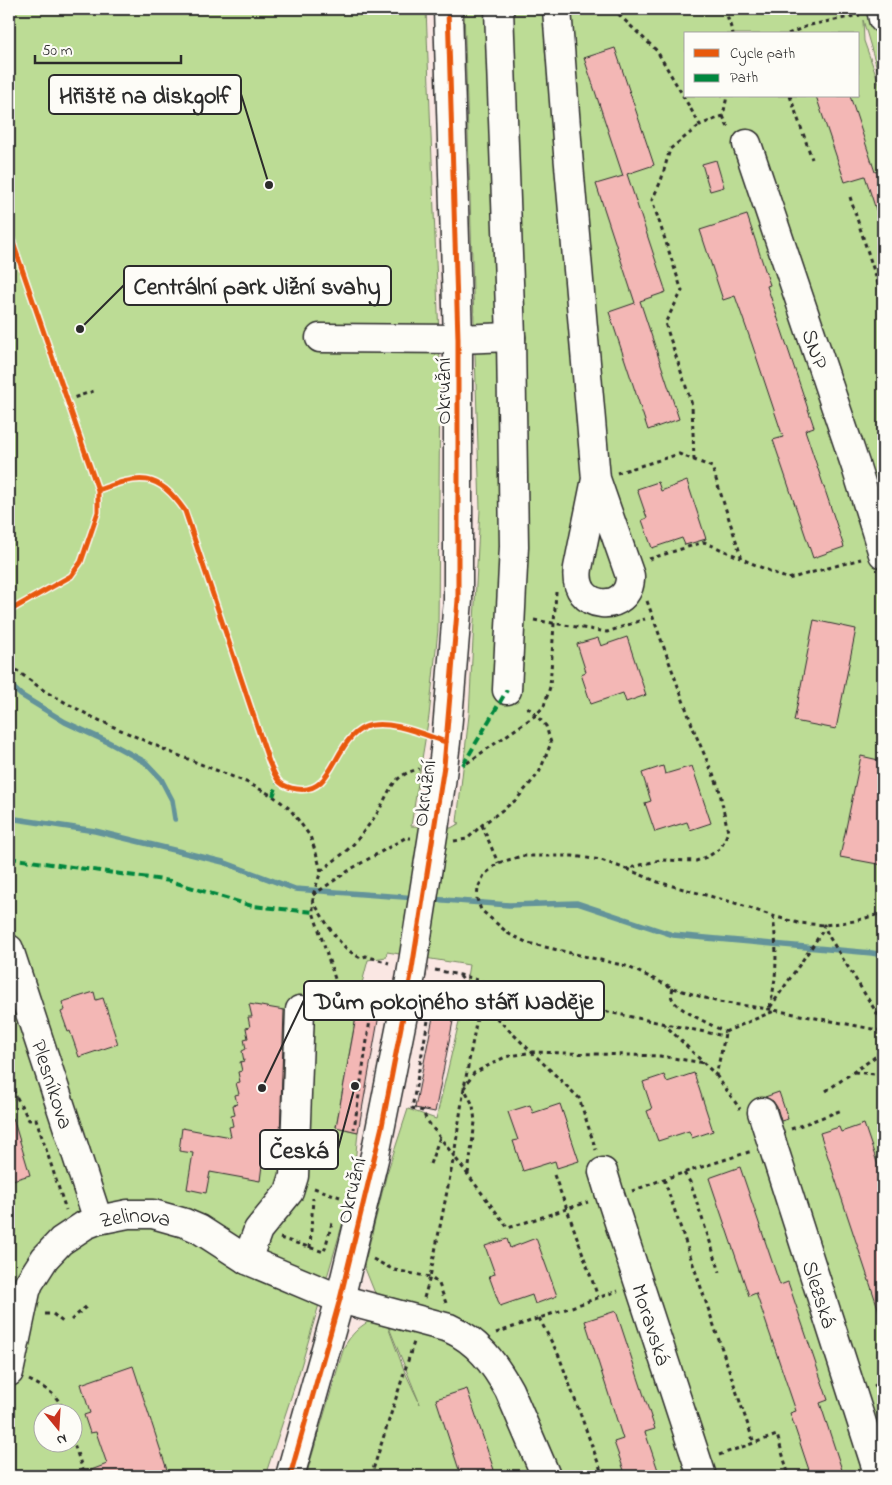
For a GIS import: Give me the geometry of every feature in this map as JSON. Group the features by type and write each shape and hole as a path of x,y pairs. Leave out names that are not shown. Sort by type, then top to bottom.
{"street":[{"name":"Okružní","path":"290,1476 340,1299 382,1126 404,974 442,775 458,600 458,339 448,9"},
{"path":"499,9 511,337 514,546 507,690"},
{"path":"557,9 596,479 630,576 628,589 622,597 614,602 602,603 594,601 583,594 577,577 596,479"},
{"name":"SNP","path":"747,144 856,467 883,554"},
{"path":"320,338 458,339 511,337"},
{"name":"Plesníkova","path":"9,949 94,1210"},
{"path":"247,1260 258,1230 289,1192 294,1176 300,1010"},
{"name":"Slezská","path":"763,1116 879,1476"},
{"name":"Moravská","path":"603,1172 700,1469"},
{"name":"Zelinova","path":"18,1374 18,1286 29,1283 54,1248 78,1229 94,1210 128,1214 153,1214 171,1218 199,1229 247,1260 340,1299 449,1328 461,1334 484,1353 509,1390 546,1476"}],"path":[{"path":"614,10 619,9"},
{"path":"726,9 732,32"},
{"path":"614,10 657,51 684,97"},
{"path":"794,32 810,26 882,13"},
{"path":"684,98 700,125"},
{"path":"694,460 692,405 665,323 682,291 652,200 661,181 670,149 700,125 724,116 727,98"},
{"path":"791,98 812,159"},
{"path":"850,197 883,299"},
{"path":"64,391 70,409"},
{"path":"67,400 94,391"},
{"path":"596,479 679,454 712,467 742,559"},
{"path":"627,567 704,542 788,578 883,554"},
{"path":"370,1020 340,994 313,912 312,897 321,871 355,843 377,814 388,790 402,776 417,769 442,775 464,765 536,715 544,706 550,687 556,586"},
{"path":"626,869 660,860 696,861 709,856 721,848 728,832 719,788 695,733 644,594"},
{"path":"511,620 533,620 607,632 644,619"},
{"path":"9,665 46,692 94,718 170,752 246,782 273,796 290,809 310,836 321,871"},
{"path":"454,841 467,839 482,825 516,800 540,773 551,743 546,726 507,690"},
{"path":"482,825 498,863"},
{"path":"312,897 351,869 405,838 415,838"},
{"path":"826,1091 878,1055 883,1031 769,1009 718,1002 673,988 626,966 528,943 509,934 481,910 477,899 478,888 484,875 498,863 522,856 572,856 601,860 658,882 735,902 798,923 824,925 855,921 883,913"},
{"path":"312,897 335,936 346,948 361,958 366,956 391,963 404,974 460,975 545,999 724,1034 774,1011"},
{"path":"769,1009 775,978 777,953 773,916"},
{"path":"769,1009 822,932 824,925"},
{"path":"824,925 828,935 883,1023"},
{"path":"353,1137 370,1020 404,974"},
{"path":"460,975 480,1002 579,1098 603,1172"},
{"path":"673,988 671,996 674,1002 682,1009 724,1034"},
{"path":"662,1023 716,1075 750,1124 763,1116"},
{"path":"716,1075 724,1034"},
{"path":"9,1038 12,1047"},
{"path":"468,1174 475,1122 473,1106 464,1088 474,1073 505,1057 532,1052 660,1056 704,1063"},
{"path":"878,1055 883,1060"},
{"path":"853,1072 875,1074 883,1079"},
{"path":"9,1083 29,1120 36,1119 66,1210"},
{"path":"9,1100 17,1097"},
{"path":"371,1476 418,1333 418,1320 430,1277 454,1156 426,1119 423,1112 412,1108"},
{"path":"430,1164 440,1136"},
{"path":"684,1173 690,1182 720,1272"},
{"path":"554,1175 598,1297"},
{"path":"664,1178 754,1443"},
{"path":"338,1203 342,1188"},
{"path":"310,1248 313,1198"},
{"path":"59,1216 66,1210 94,1210"},
{"path":"258,1230 324,1252 334,1218"},
{"path":"369,1257 394,1270 430,1277 439,1284 447,1306"},
{"path":"489,1335 640,1284"},
{"path":"71,1320 88,1305"},
{"path":"37,1317 53,1314 64,1324"},
{"path":"540,1318 559,1356 603,1476"},
{"path":"18,1374 48,1389 59,1402"},
{"path":"878,1384 883,1387"},
{"path":"700,1469 754,1443 777,1435 790,1476"},
{"path":"77,1452 85,1476"}],"green space":[{"path":"9,9 426,9 440,362 438,630 429,716 411,826 451,828 460,823 457,822 469,715 480,509 464,9 883,9 883,89 863,20 864,41 883,94 883,1476 306,1476 344,1347 356,1331 367,1322 372,1320 387,1324 404,1370 420,1404 364,1266 387,1173 408,1109 436,1119 460,1018 469,965 387,952 386,957 368,960 354,1014 355,1022 336,1127 358,1132 353,1183 299,1373 265,1476 9,1476"}],"building":[{"path":"615,48 654,165 627,174 666,292 640,301 679,419 648,430 609,312 635,303 596,184 623,176 584,58"},
{"path":"817,98 851,98 875,172 883,170 883,222 880,222 865,176 845,182"},
{"path":"716,160 724,187 710,191 702,164"},
{"path":"747,215 770,285 767,286 814,427 805,430 844,547 813,558 773,440 783,437 752,344 735,296 723,300 700,230"},
{"path":"687,481 706,539 685,545 682,538 652,548 642,520 647,518 637,489 658,482 661,491"},
{"path":"814,620 856,629 836,729 794,721"},
{"path":"627,637 646,695 626,702 623,693 591,704 581,674 586,672 577,644 598,638 601,646"},
{"path":"861,756 883,761 883,865 840,857"},
{"path":"663,766 665,774 692,766 711,823 690,830 687,822 655,832 645,803 651,801 642,773"},
{"path":"439,987 459,991 435,1112 415,1108"},
{"path":"94,992 96,1000 103,998 118,1044 79,1057 61,1012 65,1010 62,1002"},
{"path":"359,1001 381,1004 358,1132 336,1127"},
{"path":"249,1004 284,1010 279,1168 262,1165 260,1181 210,1172 206,1193 187,1189 193,1153 179,1151 182,1128 231,1137 229,1127 233,1126 231,1116 235,1115 233,1105 237,1104 235,1095 239,1094 236,1083 240,1082 238,1072 242,1071 240,1062 244,1061 242,1051 246,1049 244,1039 248,1038 246,1028 250,1027 248,1017 252,1017"},
{"path":"694,1073 713,1131 692,1138 689,1131 658,1141 647,1111 652,1109 643,1082 664,1075 667,1082"},
{"path":"779,1092 788,1119 781,1121 773,1101 765,1097"},
{"path":"560,1104 579,1161 557,1168 555,1161 523,1171 513,1141 518,1140 508,1112 530,1105 533,1113"},
{"path":"13,1118 30,1175 9,1181 9,1119"},
{"path":"864,1124 883,1180 883,1313 880,1314 820,1133 839,1127 841,1132"},
{"path":"740,1167 780,1285 788,1282 828,1400 820,1403 844,1476 811,1476 790,1413 796,1411 756,1293 749,1296 709,1178"},
{"path":"536,1238 557,1296 535,1304 532,1295 500,1306 489,1276 495,1274 485,1246 507,1239 510,1248"},
{"path":"616,1311 655,1429 645,1432 660,1476 626,1476 614,1442 623,1439 585,1321"},
{"path":"133,1366 169,1476 79,1476 107,1464 96,1432 90,1433 84,1415 90,1413 81,1384"},
{"path":"467,1389 496,1476 461,1476 436,1399"}],"waterway":[{"path":"9,684 21,695 65,722 145,762 161,779 172,800 175,819"},
{"path":"9,818 95,831 223,862 295,889 417,898"},
{"path":"431,899 509,905 577,903 673,935 883,955"}],"marked path":[{"path":"463,765 507,690"},
{"path":"273,796 278,782"},
{"path":"9,858 170,881 252,906 313,912"}],"cycle path":[{"path":"290,1476 340,1299 382,1126 411,975 444,766 458,600 458,339 448,9"},
{"path":"9,231 98,490 98,512 81,562 71,576 9,611"},
{"path":"98,490 125,481 147,480 166,489 185,511 269,762 281,784 297,789 309,789 319,784 346,743 354,734 365,727 374,725 395,726 446,742"}],"place":[{"name":"Hřiště na diskgolf","path":"269,185"},
{"name":"Centrální park Jižní svahy","path":"80,329"},
{"name":"Česká","path":"355,1086"},
{"name":"Dům pokojného stáří Naděje","path":"262,1088"}]}
